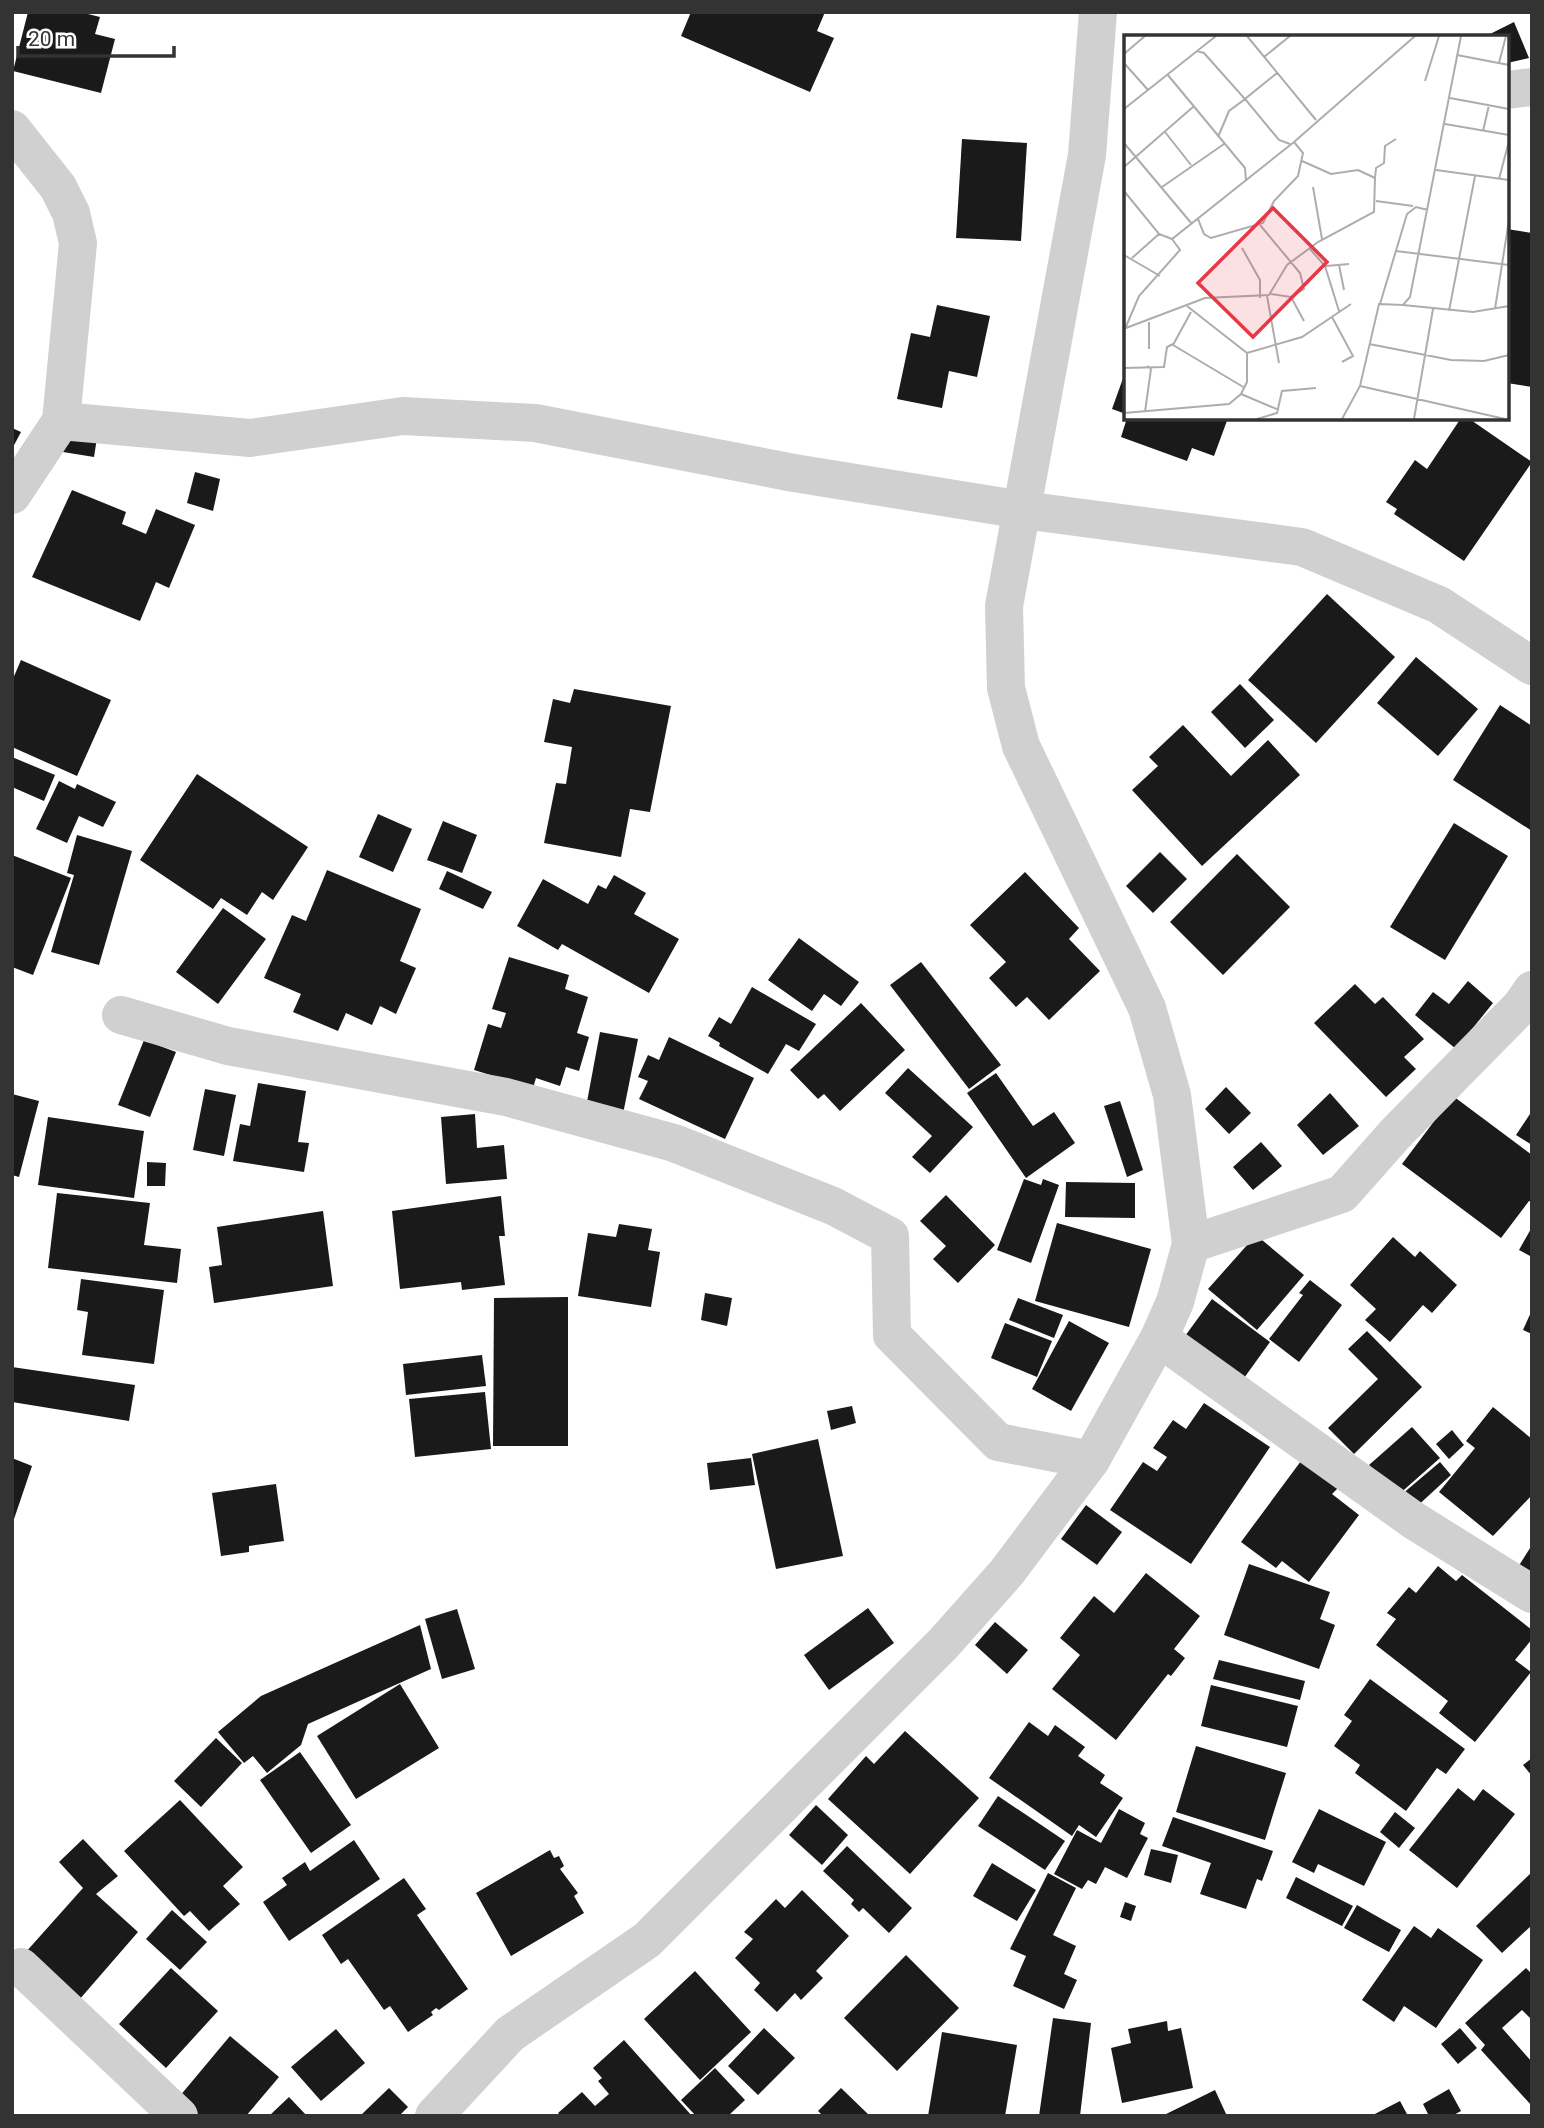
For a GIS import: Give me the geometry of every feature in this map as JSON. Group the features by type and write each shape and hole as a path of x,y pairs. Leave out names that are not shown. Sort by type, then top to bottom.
{"street":[{"path":"434,2116 510,2034 647,1940 943,1644 1007,1572 1091,1460 1159,1338 1175,1302 1191,1244 1172,1095 1147,1009 1021,746 1006,688 1004,606 1087,155 1110,57 1098,12"},
{"path":"1509,90 1532,87"},
{"path":"12,129 58,187 71,213 78,243 61,421 12,495"},
{"path":"61,421 250,438 403,416 535,424 794,473 1023,510 1302,547 1439,604 1532,666"},
{"path":"1191,1244 1342,1194 1405,1123 1528,1001"},
{"path":"121,1015 228,1046 506,1097 674,1143 833,1206 890,1237 892,1335 998,1442 1091,1460"},
{"path":"1159,1338 1413,1520 1532,1594"},
{"path":"21,1967 178,2116"}],"building":[{"path":"28,12 80,12 100,17 95,34 115,39 101,93 13,71"},
{"path":"691,12 825,12 817,31 834,38 810,92 681,36"},
{"path":"1514,22 1529,58 1509,63 1509,35 1488,35"},
{"path":"962,139 1027,143 1021,241 956,238"},
{"path":"1509,229 1532,233 1532,387 1509,383"},
{"path":"937,305 990,316 977,377 949,371 942,408 897,399 911,333 930,337"},
{"path":"1124,376 1124,413 1112,409"},
{"path":"1126,420 1227,420 1214,456 1192,448 1187,461 1121,437"},
{"path":"1460,420 1471,420 1532,462 1464,561 1394,514 1397,509 1386,502 1415,460 1427,469"},
{"path":"12,428 21,432 12,449"},
{"path":"66,434 97,438 94,457 63,452"},
{"path":"195,472 220,479 213,511 187,503"},
{"path":"72,490 126,512 122,524 146,534 156,509 195,525 169,588 156,582 140,621 32,577"},
{"path":"1327,594 1395,657 1316,743 1248,680"},
{"path":"1416,657 1478,709 1438,756 1377,703"},
{"path":"21,660 111,700 77,776 12,747 12,681"},
{"path":"1240,684 1274,720 1245,748 1211,712"},
{"path":"574,689 671,706 650,812 630,809 621,857 544,843 556,783 566,784 572,747 544,742 553,699 570,703"},
{"path":"1500,705 1532,726 1532,831 1453,780"},
{"path":"1183,725 1231,776 1268,740 1300,775 1202,866 1132,790 1158,766 1149,757"},
{"path":"12,757 55,775 44,801 12,787"},
{"path":"197,774 308,847 273,900 262,892 247,915 221,898 213,909 140,860"},
{"path":"59,781 75,789 77,784 116,802 103,827 79,816 67,843 36,829"},
{"path":"378,814 412,829 393,872 359,857"},
{"path":"443,821 477,835 462,873 427,860"},
{"path":"1454,823 1508,856 1445,960 1390,927"},
{"path":"77,835 132,851 99,965 51,952 74,875 67,873"},
{"path":"1160,852 1187,879 1153,913 1126,886"},
{"path":"1237,854 1290,907 1223,975 1170,922"},
{"path":"12,855 71,878 33,975 12,967"},
{"path":"327,870 421,909 400,961 416,968 396,1014 380,1006 372,1025 346,1013 338,1031 293,1012 301,994 264,978 292,915 306,921"},
{"path":"447,871 492,892 483,909 439,889"},
{"path":"1025,872 1079,928 1069,939 1100,971 1049,1020 1027,997 1016,1007 989,978 1006,962 970,925"},
{"path":"614,875 646,893 634,914 679,939 649,993 562,944 558,950 517,926 543,879 588,904 598,885 606,889"},
{"path":"223,908 266,939 218,1004 176,972"},
{"path":"799,938 859,982 841,1006 824,994 812,1011 768,980"},
{"path":"509,957 569,975 565,989 588,997 577,1033 589,1037 579,1071 566,1067 560,1086 536,1078 533,1088 474,1070 488,1024 501,1028 506,1013 492,1009"},
{"path":"921,962 1001,1065 969,1089 890,985"},
{"path":"1468,981 1493,1003 1456,1049 1415,1015 1433,992 1449,1004"},
{"path":"1355,984 1375,1004 1383,997 1424,1039 1404,1057 1416,1069 1386,1097 1314,1023"},
{"path":"752,987 816,1024 799,1051 786,1044 768,1074 719,1046 720,1043 708,1036 719,1017 731,1024"},
{"path":"861,1003 905,1050 840,1111 824,1094 818,1099 790,1070"},
{"path":"600,1032 638,1039 623,1114 586,1107"},
{"path":"669,1037 754,1078 725,1139 639,1099 648,1081 638,1077 648,1055 659,1060"},
{"path":"144,1040 176,1052 150,1117 118,1105"},
{"path":"908,1068 973,1127 930,1173 912,1157 932,1136 885,1093"},
{"path":"996,1073 1033,1126 1054,1112 1075,1143 1026,1178 967,1093"},
{"path":"258,1083 306,1091 298,1142 309,1143 304,1172 233,1161 240,1124 250,1126"},
{"path":"1226,1087 1251,1113 1229,1134 1205,1109"},
{"path":"205,1089 236,1095 224,1156 193,1150"},
{"path":"1330,1093 1359,1126 1323,1155 1297,1125"},
{"path":"12,1094 39,1101 19,1177 12,1175"},
{"path":"1453,1096 1532,1155 1532,1202 1529,1201 1501,1238 1402,1164"},
{"path":"1120,1101 1143,1170 1127,1177 1104,1106"},
{"path":"1532,1111 1532,1145 1516,1135"},
{"path":"475,1114 477,1148 504,1145 507,1179 446,1184 441,1117"},
{"path":"48,1117 144,1131 134,1198 38,1185"},
{"path":"1261,1142 1282,1166 1253,1190 1233,1167"},
{"path":"147,1162 166,1163 165,1186 147,1186"},
{"path":"1024,1179 1041,1185 1043,1179 1059,1185 1031,1263 997,1250"},
{"path":"1066,1182 1135,1183 1135,1218 1065,1217"},
{"path":"57,1193 150,1203 144,1245 181,1249 177,1283 48,1268"},
{"path":"946,1195 995,1245 958,1283 933,1259 946,1246 920,1221"},
{"path":"501,1196 505,1236 499,1236 505,1285 462,1290 461,1282 400,1289 392,1211"},
{"path":"323,1211 333,1286 214,1303 209,1267 222,1265 217,1227"},
{"path":"1057,1223 1151,1249 1129,1327 1035,1301"},
{"path":"619,1224 652,1229 648,1250 660,1252 651,1307 578,1296 588,1233 616,1237"},
{"path":"1532,1227 1532,1257 1519,1250"},
{"path":"1256,1235 1304,1275 1257,1330 1208,1289"},
{"path":"1393,1237 1415,1257 1420,1251 1457,1285 1432,1313 1423,1305 1390,1342 1365,1320 1376,1309 1350,1285"},
{"path":"81,1279 164,1290 154,1364 82,1355 88,1312 77,1310"},
{"path":"1310,1280 1342,1305 1299,1362 1269,1339 1303,1295 1299,1293"},
{"path":"705,1293 732,1298 727,1326 701,1320"},
{"path":"568,1297 568,1446 493,1446 494,1298"},
{"path":"1018,1298 1063,1315 1054,1338 1009,1320"},
{"path":"1212,1299 1270,1342 1239,1385 1180,1343"},
{"path":"1532,1310 1532,1334 1523,1330"},
{"path":"1069,1321 1109,1343 1071,1411 1032,1389"},
{"path":"1005,1323 1052,1341 1037,1377 991,1358"},
{"path":"1367,1331 1422,1387 1354,1454 1328,1428 1378,1379 1348,1349"},
{"path":"482,1355 486,1386 406,1395 403,1364"},
{"path":"12,1367 135,1385 129,1421 12,1402"},
{"path":"485,1392 491,1449 415,1457 409,1399"},
{"path":"1204,1403 1270,1447 1191,1564 1110,1510 1143,1462 1157,1471 1167,1457 1153,1448 1173,1420 1186,1429"},
{"path":"852,1406 856,1423 831,1430 827,1411"},
{"path":"1493,1407 1532,1439 1532,1495 1493,1536 1439,1492 1475,1448 1466,1441"},
{"path":"1412,1427 1440,1458 1397,1496 1369,1465"},
{"path":"1452,1430 1464,1445 1449,1459 1436,1444"},
{"path":"818,1439 843,1556 776,1569 752,1454"},
{"path":"12,1458 32,1466 13,1522 12,1522"},
{"path":"751,1458 755,1485 710,1490 707,1463"},
{"path":"1301,1461 1338,1488 1332,1494 1359,1515 1309,1582 1282,1561 1276,1568 1241,1542"},
{"path":"1440,1462 1451,1475 1413,1510 1401,1495"},
{"path":"276,1484 284,1541 249,1546 249,1552 221,1556 212,1493"},
{"path":"1086,1505 1122,1532 1097,1565 1061,1539"},
{"path":"1532,1545 1532,1575 1518,1567"},
{"path":"1249,1564 1330,1592 1320,1619 1335,1625 1319,1669 1224,1635"},
{"path":"1438,1566 1456,1581 1462,1575 1532,1630 1532,1639 1515,1660 1531,1672 1475,1742 1439,1713 1448,1701 1376,1645 1396,1619 1387,1613 1409,1587 1416,1593"},
{"path":"1146,1573 1200,1616 1174,1649 1185,1658 1171,1676 1168,1674 1116,1740 1052,1689 1080,1655 1060,1638 1094,1596 1114,1613"},
{"path":"868,1608 894,1643 829,1690 804,1655"},
{"path":"457,1609 475,1669 442,1679 425,1619"},
{"path":"995,1622 1028,1650 1007,1674 975,1645"},
{"path":"420,1625 431,1669 308,1724 301,1745 267,1773 253,1756 244,1763 218,1732 261,1696"},
{"path":"1219,1660 1305,1681 1300,1700 1213,1679"},
{"path":"1370,1679 1465,1749 1446,1774 1437,1768 1406,1811 1355,1773 1360,1765 1334,1746 1352,1721 1344,1715"},
{"path":"400,1684 439,1748 356,1799 317,1736"},
{"path":"1211,1685 1298,1706 1287,1747 1201,1726"},
{"path":"1029,1722 1048,1736 1055,1725 1085,1747 1078,1756 1105,1775 1100,1783 1123,1798 1096,1837 1079,1825 1072,1836 989,1778"},
{"path":"905,1731 979,1798 910,1874 828,1799 866,1756 874,1764"},
{"path":"216,1738 242,1763 201,1807 174,1781"},
{"path":"1196,1746 1286,1773 1265,1840 1176,1812"},
{"path":"300,1752 351,1825 311,1853 260,1780"},
{"path":"1532,1758 1532,1776 1523,1765"},
{"path":"1458,1788 1474,1801 1483,1789 1515,1814 1457,1888 1409,1850"},
{"path":"998,1796 1065,1841 1045,1870 978,1826"},
{"path":"180,1800 243,1867 223,1886 240,1904 209,1931 190,1911 184,1916 124,1851"},
{"path":"816,1805 848,1835 822,1865 789,1835"},
{"path":"1119,1809 1145,1823 1140,1834 1148,1838 1127,1878 1105,1867 1096,1884 1088,1880 1082,1889 1054,1874 1077,1830 1101,1843"},
{"path":"1319,1809 1386,1842 1364,1886 1318,1864 1314,1873 1292,1862"},
{"path":"1395,1812 1415,1828 1399,1848 1380,1832"},
{"path":"1173,1817 1273,1851 1262,1881 1257,1879 1246,1909 1200,1894 1211,1863 1162,1846"},
{"path":"83,1839 118,1876 96,1894 138,1932 79,2000 25,1953 83,1888 59,1862"},
{"path":"354,1840 380,1879 289,1941 263,1902 287,1885 282,1878 305,1862 310,1871"},
{"path":"847,1846 912,1908 889,1933 863,1908 859,1912 851,1904 854,1900 823,1871"},
{"path":"1151,1849 1178,1855 1171,1883 1144,1875"},
{"path":"550,1850 554,1858 559,1856 564,1866 560,1869 578,1893 574,1896 584,1913 511,1956 476,1893"},
{"path":"992,1863 1036,1890 1017,1921 973,1896"},
{"path":"1532,1872 1532,1925 1502,1953 1476,1926"},
{"path":"1048,1873 1076,1888 1053,1935 1076,1946 1064,1974 1077,1980 1064,2009 1013,1986 1026,1956 1010,1949"},
{"path":"1296,1877 1353,1906 1342,1926 1286,1898"},
{"path":"404,1878 426,1909 417,1915 468,1989 439,2010 436,2008 431,2012 433,2015 408,2032 390,2006 384,2010 348,1959 341,1964 322,1935"},
{"path":"802,1890 849,1936 816,1971 823,1978 801,2000 795,1993 777,2012 754,1990 760,1983 735,1958 753,1939 744,1932 776,1899 785,1908"},
{"path":"1125,1902 1136,1906 1131,1921 1120,1917"},
{"path":"1357,1905 1401,1930 1389,1952 1344,1928"},
{"path":"172,1910 207,1942 180,1970 146,1939"},
{"path":"1414,1926 1431,1938 1438,1928 1483,1960 1436,2028 1404,2006 1394,2022 1362,2000"},
{"path":"906,1955 959,2008 897,2071 844,2018"},
{"path":"171,1968 218,2011 166,2068 119,2024"},
{"path":"1526,1968 1532,1974 1532,2020 1522,2010 1502,2028 1532,2062 1532,2106 1481,2050 1485,2045 1465,2023"},
{"path":"695,1971 751,2032 700,2080 644,2019"},
{"path":"1053,2018 1091,2023 1080,2116 1039,2116"},
{"path":"1167,2021 1168,2031 1181,2028 1193,2088 1122,2103 1111,2048 1131,2043 1128,2029"},
{"path":"764,2028 795,2058 758,2095 728,2066"},
{"path":"1460,2028 1477,2048 1458,2064 1441,2044"},
{"path":"336,2029 365,2063 321,2101 291,2067"},
{"path":"942,2032 1017,2045 1005,2116 928,2116"},
{"path":"230,2036 279,2077 246,2116 190,2116 174,2103"},
{"path":"624,2040 692,2116 561,2116 558,2113 582,2092 595,2106 609,2094 598,2081 602,2078 593,2068"},
{"path":"715,2068 745,2100 728,2116 696,2116 681,2100"},
{"path":"389,2088 408,2107 399,2116 360,2116"},
{"path":"841,2088 870,2116 823,2116 818,2111"},
{"path":"1449,2089 1461,2111 1452,2116 1429,2116 1423,2104"},
{"path":"1215,2090 1227,2116 1162,2116"},
{"path":"289,2097 307,2116 269,2116"},
{"path":"1400,2101 1408,2116 1371,2116"}]}
